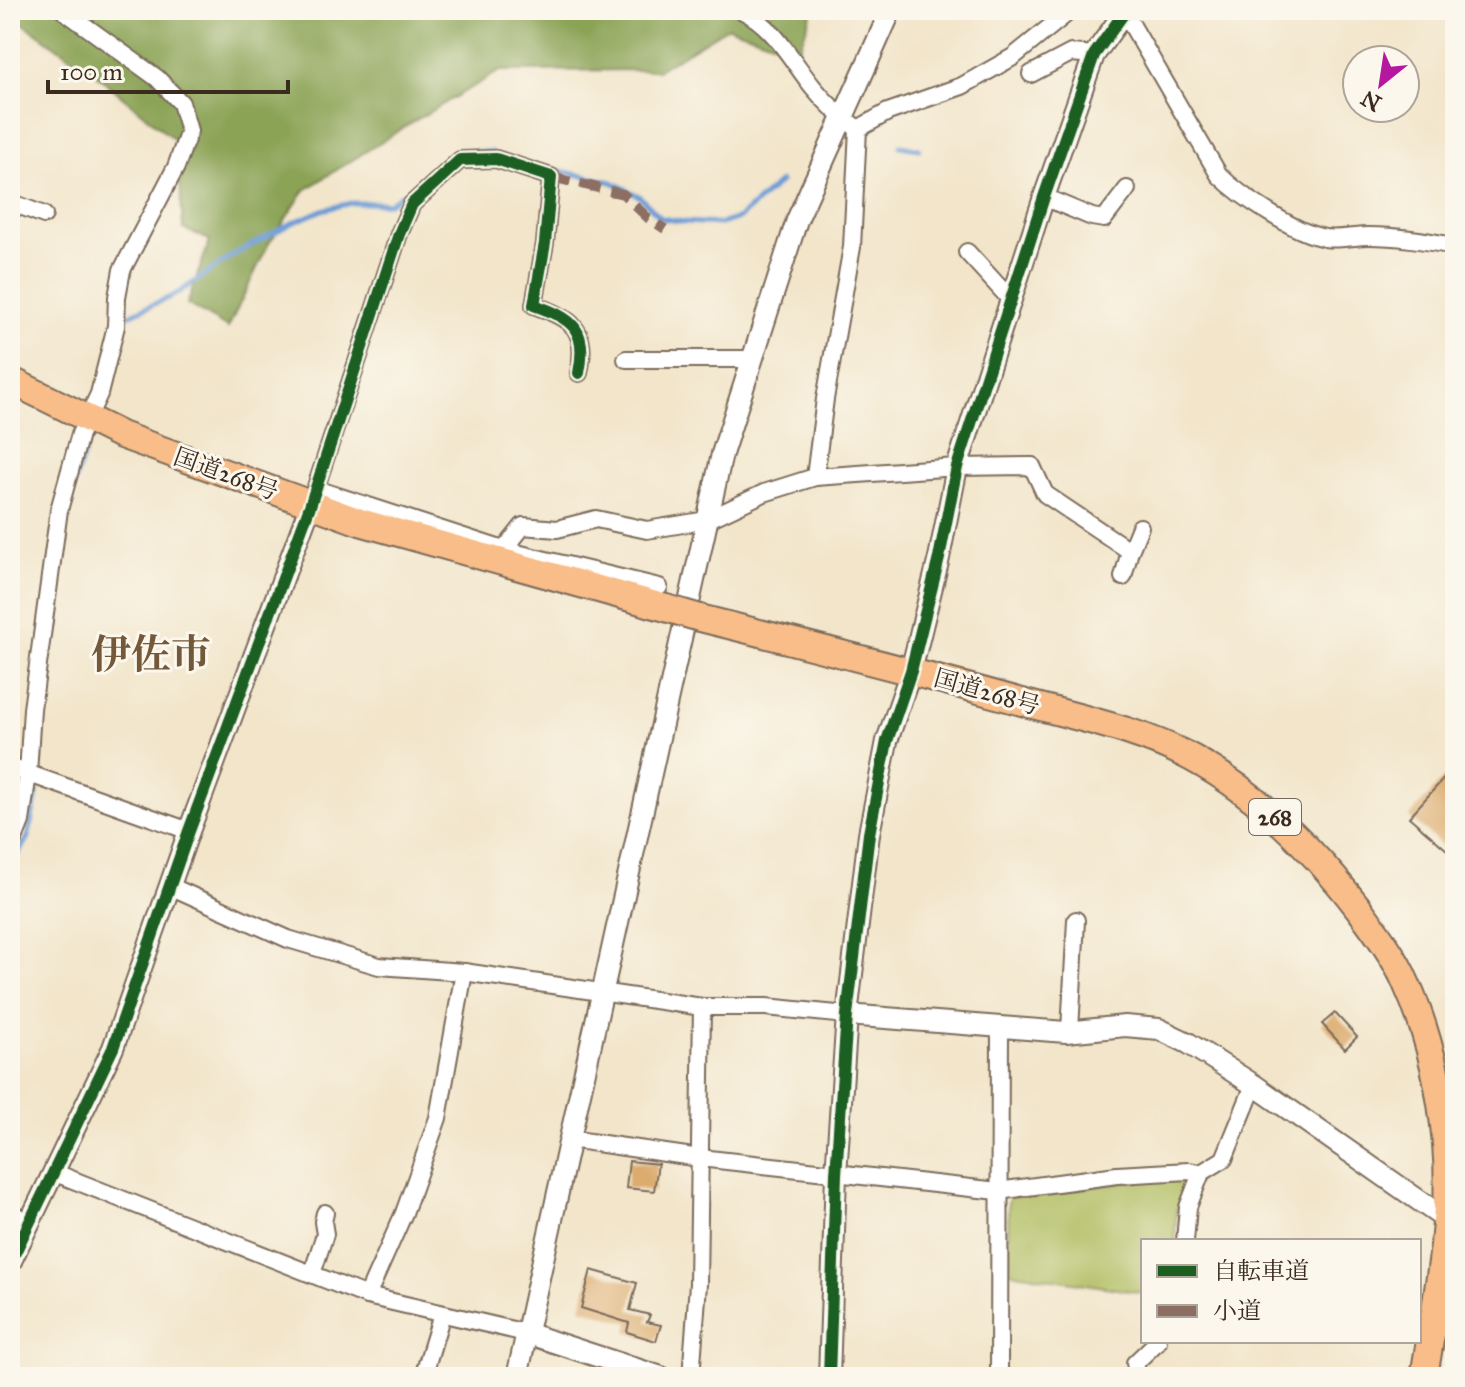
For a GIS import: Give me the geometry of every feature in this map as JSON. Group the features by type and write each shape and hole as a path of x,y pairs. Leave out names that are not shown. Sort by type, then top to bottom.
{"highway":[{"name":"国道268号","path":"10,380 121,435 313,497 360,522 662,598 700,618 911,671 1132,733 1192,758 1241,791 1291,829 1335,878 1379,936 1406,982 1439,1089 1451,1223 1424,1377"}],"street":[{"path":"10,849 21,821 28,774 32,709 59,510 86,419 99,394 116,326 122,270 176,167 189,131 181,103 157,78 63,10"},
{"path":"741,10 764,22 814,89 850,124 859,147 852,247 825,399 815,477"},
{"path":"517,1377 722,454 797,220 850,124 891,10"},
{"path":"850,124 962,86 1013,57 1071,10"},
{"path":"829,1377 836,1174 847,1015 869,834 887,741 911,671 939,558 957,467 1044,197 1094,55 1130,11 1219,175 1239,195 1305,231 1326,238 1411,238 1455,246"},
{"path":"1031,74 1071,53 1094,55"},
{"path":"10,1263 113,1048 172,887 189,831 313,497 412,204 460,160 496,159 551,177 545,243 534,305 557,313 580,336 584,349 579,373"},
{"path":"1044,197 1104,219 1127,189"},
{"path":"10,202 44,215"},
{"path":"967,252 1011,300"},
{"path":"626,359 751,359"},
{"path":"504,550 523,526 557,529 596,519 647,530 707,520 764,493 815,477 957,467 1032,466 1045,494 1130,551"},
{"path":"313,497 662,598"},
{"path":"1123,577 1140,527"},
{"path":"10,767 189,831"},
{"path":"172,887 288,939 379,966 464,972 702,1007 766,1007 1070,1031 1125,1026 1159,1029 1188,1043 1254,1085 1451,1223"},
{"path":"1070,1031 1076,920"},
{"path":"367,1296 404,1213 438,1118 464,972"},
{"path":"691,1377 698,1284 702,1007"},
{"path":"999,1377 1000,1027"},
{"path":"1185,1239 1188,1207 1201,1173 1224,1159 1254,1085"},
{"path":"569,1139 700,1158 998,1191 1117,1175 1201,1173"},
{"path":"53,1172 367,1296 526,1333 626,1371 661,1377"},
{"path":"10,1213 30,1222"},
{"path":"312,1274 325,1234 325,1213"},
{"path":"423,1377 442,1314"},
{"path":"1138,1377 1135,1363 1156,1343"}],"green space":[{"path":"10,10 813,10 798,51 728,27 658,70 500,71 305,190 268,245 228,328 187,304 210,240 183,229 177,142 103,80 14,17 10,23"},
{"path":"1183,1175 1190,1184 1176,1211 1175,1239 1141,1239 1141,1293 1009,1272 1010,1197"}],"building":[{"path":"1455,766 1455,857 1409,817"},
{"path":"1335,1013 1357,1037 1345,1049 1322,1024"},
{"path":"629,1161 658,1164 654,1191 626,1188"},
{"path":"591,1270 637,1283 630,1310 650,1315 647,1322 661,1325 656,1341 627,1332 629,1323 581,1308"}],"waterway":[{"path":"900,146 919,149"},
{"path":"466,152 492,152"},
{"path":"551,169 612,182 639,196 661,218 684,222 720,224 739,218 780,182"},
{"path":"129,315 175,295 235,254 290,224 322,210 351,203 389,203 438,171"},
{"path":"73,487 88,442"},
{"path":"62,546 69,501"},
{"path":"39,766 48,647"},
{"path":"10,868 28,837 37,793"}],"marked path":[{"path":"551,177 623,194 648,218 665,229"}],"cycle path":[{"path":"829,1377 836,1174 847,1015 869,834 887,741 911,671 939,558 957,467 1044,197 1094,55 1124,13 1141,10"},
{"path":"10,1263 113,1048 189,831 310,506 399,234 412,204 460,160 496,159 551,177 545,243 534,305 559,315 574,328 581,346 579,373"}],"district":[{"name":"伊佐市","path":"151,654"}]}
